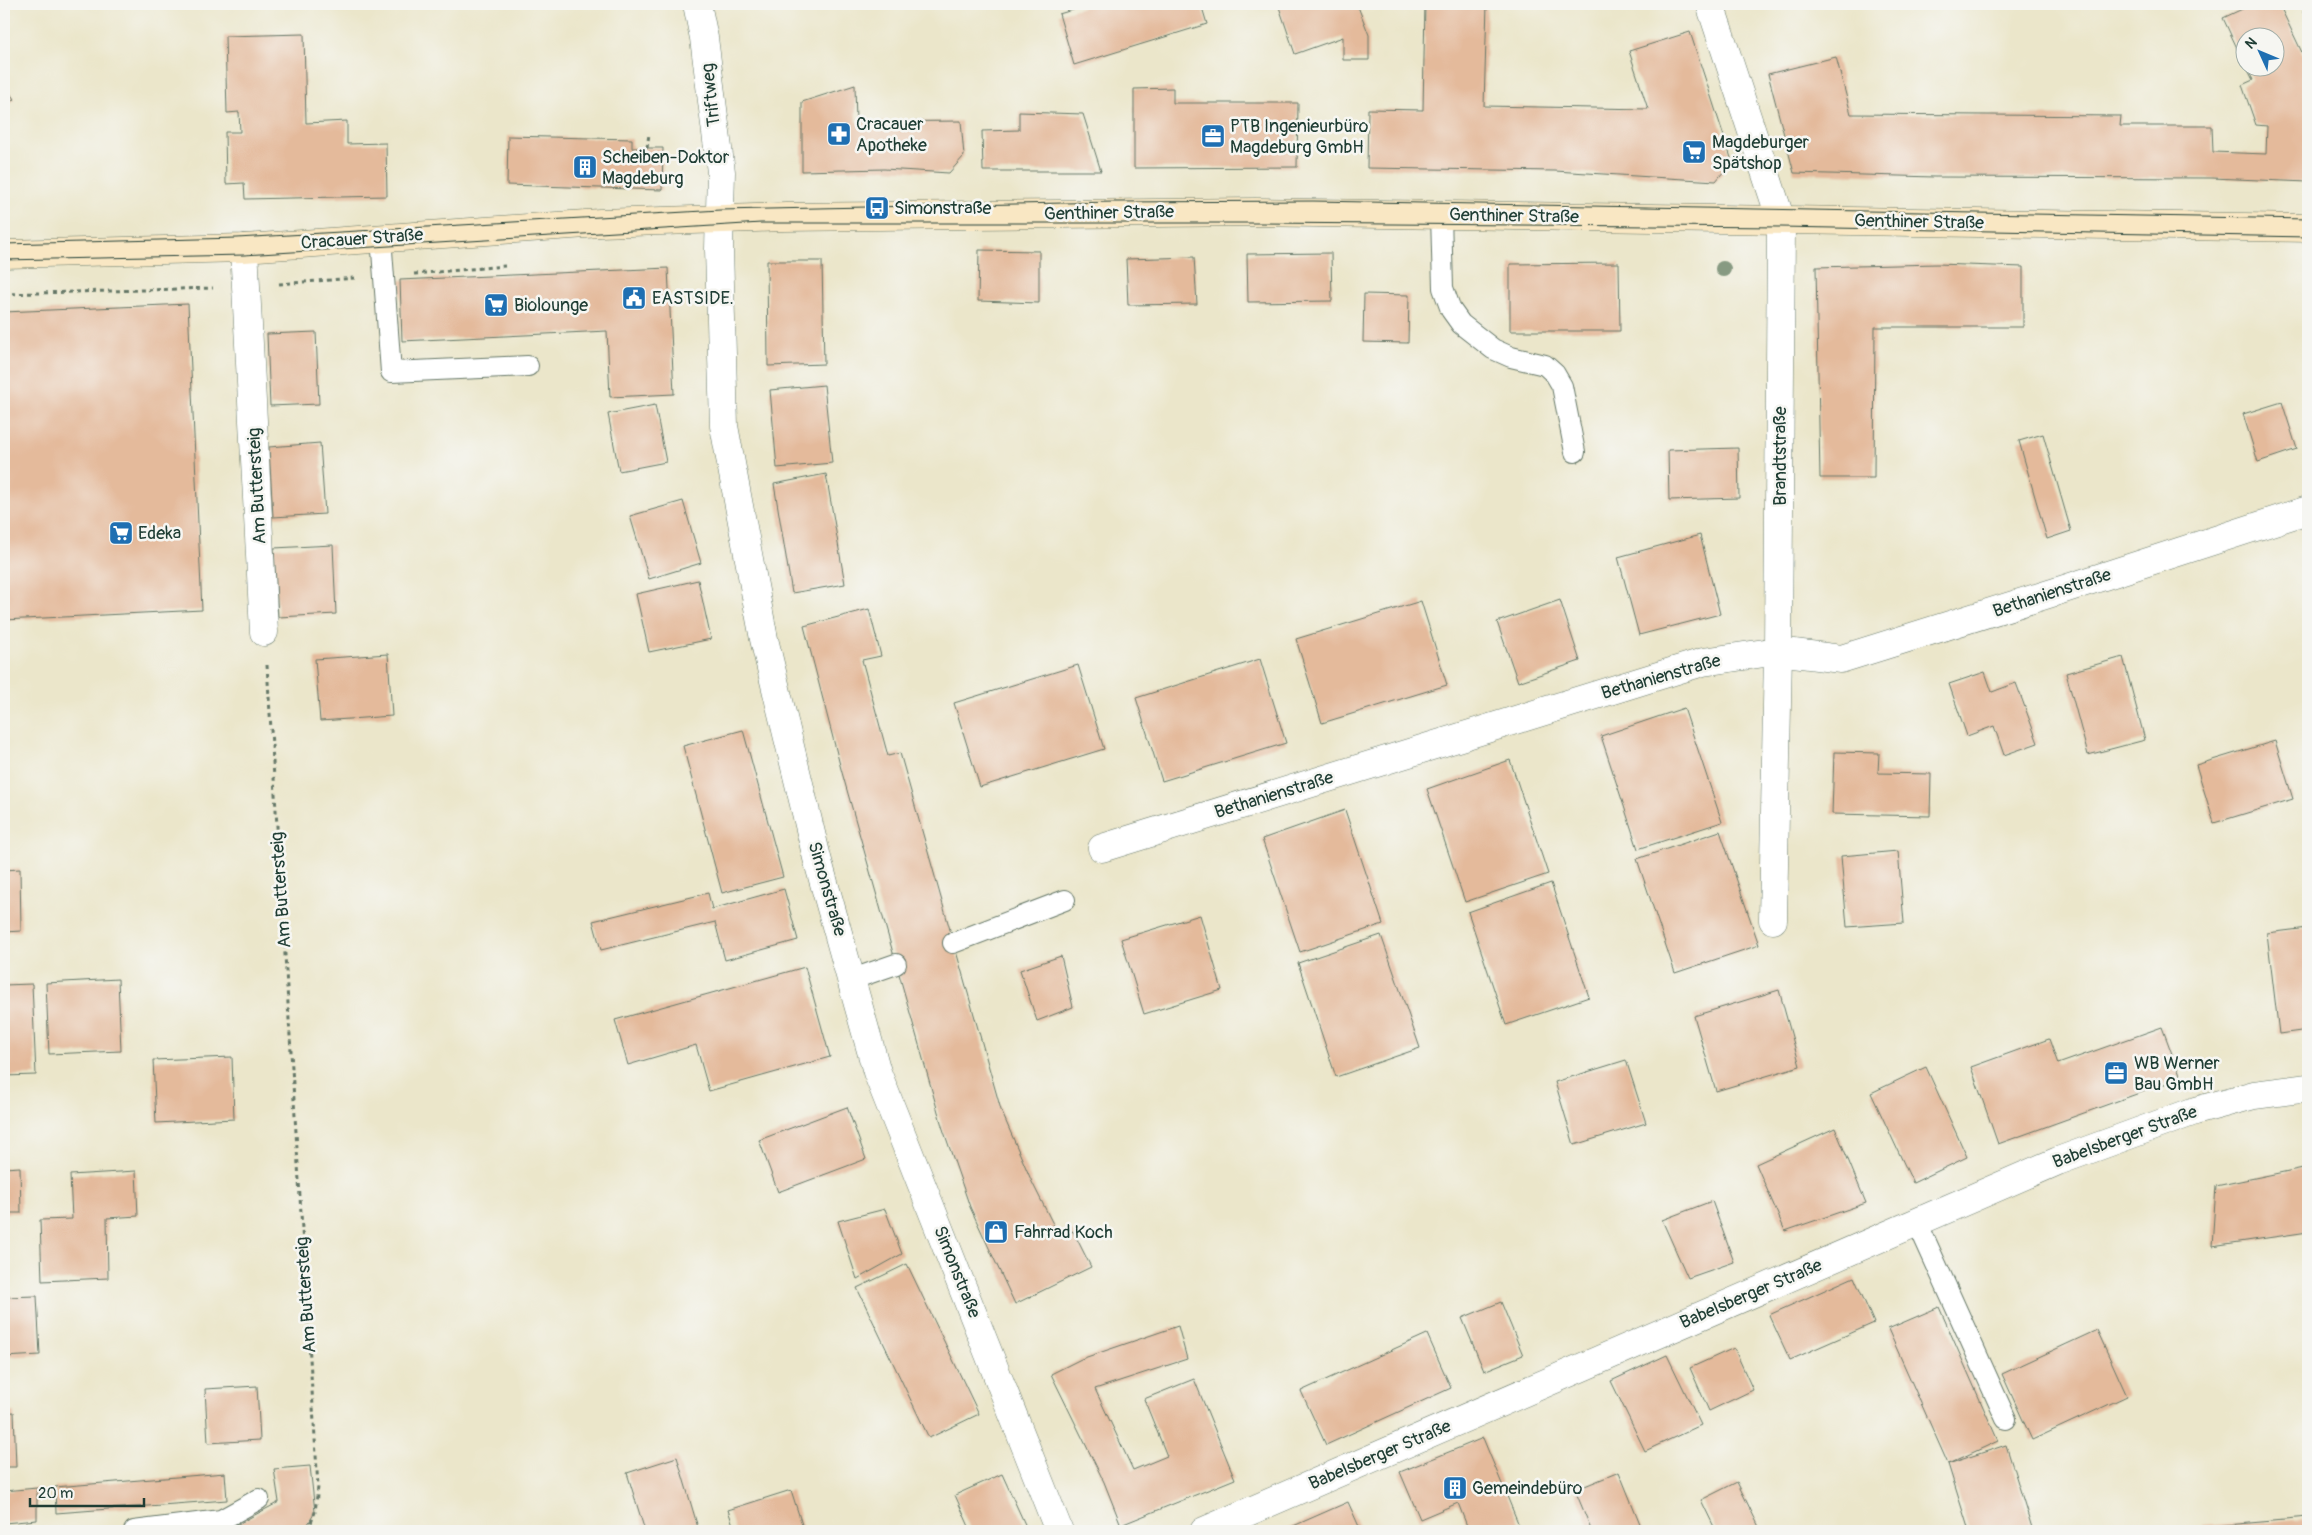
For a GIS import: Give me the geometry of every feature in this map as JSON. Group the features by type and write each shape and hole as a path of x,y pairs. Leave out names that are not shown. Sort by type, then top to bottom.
{"main road":[{"name":"Genthiner Straße","path":"720,218 1255,212 2308,228"},
{"name":"Cracauer Straße","path":"4,254 244,248 381,237 720,218"}],"street":[{"name":"Triftweg","path":"697,4 704,38 721,172 720,218"},
{"name":"Brandtstraße","path":"1710,4 1780,220 1778,651 1773,920"},
{"name":"Simonstraße","path":"720,218 724,426 764,638 818,858 853,979 877,1072 1059,1531"},
{"name":"Am Buttersteig","path":"244,248 264,632"},
{"name":"Bethanienstraße","path":"1102,848 1703,662 1778,651 1841,659 2056,592 2308,510"},
{"name":"Babelsberger Straße","path":"1204,1531 2058,1161 2167,1120 2254,1095 2308,1088"}],"lane":[{"path":"1441,215 1443,288 1451,310 1461,324 1493,349 1511,357 1545,365 1555,374 1562,386 1575,452"},
{"path":"381,237 391,372 528,366"},
{"path":"953,943 1065,900"},
{"path":"853,979 896,964"},
{"path":"1917,1222 2006,1420"},
{"path":"134,1531 221,1520 259,1499"}],"path":[{"path":"2300,4 2308,20"},
{"path":"647,148 649,134"},
{"name":"Am Buttersteig","path":"264,632 318,1486 315,1512 308,1531"}],"building":[{"path":"1093,4 1201,4 1207,24 1074,65 1059,14"},
{"path":"1278,4 1357,4 1369,35 1369,60 1343,60 1343,37 1295,54"},
{"path":"1425,4 1487,4 1484,106 1648,109 1629,51 1690,32 1732,161 1716,181 1555,171 1367,168 1368,109 1423,110"},
{"path":"2253,4 2279,4 2308,65 2308,182 2212,178 1934,177 1794,173 1768,74 1836,57 1851,114 2121,116 2120,126 2212,126 2213,152 2266,154 2267,126 2256,125 2242,85 2253,80 2252,78 2284,78 2284,28 2234,28 2234,42 2223,18"},
{"path":"304,34 306,123 347,121 347,144 386,143 387,196 245,199 244,183 226,184 225,132 240,132 239,112 227,113 225,36"},
{"path":"4,85 14,99 4,107"},
{"path":"855,85 856,122 961,121 964,156 949,173 884,169 802,171 802,102"},
{"path":"1173,88 1173,103 1298,103 1297,167 1134,168 1134,89"},
{"path":"1019,112 1083,114 1101,171 983,171 982,131 1019,130"},
{"name":"Scheiben-Doktor Magdeburg","path":"508,136 632,139 632,148 663,148 662,190 507,185"},
{"path":"979,250 1039,251 1039,303 978,301"},
{"path":"1331,253 1332,301 1248,302 1247,254"},
{"path":"1194,257 1197,304 1128,305 1126,259"},
{"path":"767,261 822,261 824,364 768,366"},
{"path":"1619,263 1620,331 1510,331 1510,264"},
{"path":"1937,264 2023,267 2023,327 1875,327 1874,478 1820,478 1816,267"},
{"path":"668,268 674,394 610,397 607,331 402,341 400,280"},
{"path":"1364,294 1409,295 1408,343 1363,342"},
{"path":"188,304 202,610 4,620 4,312"},
{"path":"316,332 319,404 270,406 267,334"},
{"path":"824,385 832,463 777,468 770,390"},
{"path":"2282,402 2297,449 2258,462 2243,414"},
{"path":"655,405 666,462 619,471 608,414"},
{"path":"2043,434 2071,531 2047,539 2019,441"},
{"path":"320,443 325,514 273,517 269,447"},
{"path":"1738,448 1739,498 1669,500 1668,450"},
{"path":"826,474 845,584 792,593 774,484"},
{"path":"683,501 701,563 649,579 630,516"},
{"path":"1700,535 1720,614 1639,635 1618,557"},
{"path":"333,545 336,614 278,617 274,548"},
{"path":"698,580 711,639 649,652 636,594"},
{"path":"1560,600 1580,661 1518,682 1497,622"},
{"path":"1421,601 1447,685 1322,723 1296,639"},
{"path":"869,609 881,656 862,660 888,756 900,753 1001,1110 1032,1182 1060,1238 1073,1231 1091,1267 1015,1304 970,1207 942,1126 841,769 804,626"},
{"path":"388,654 392,716 320,721 315,659"},
{"path":"2123,657 2145,740 2088,755 2066,673"},
{"path":"1260,659 1286,743 1162,781 1136,698"},
{"path":"1078,665 1104,749 980,787 954,703"},
{"path":"1985,672 1992,692 2016,683 2038,743 2004,755 1994,726 1967,736 1949,684"},
{"path":"1684,708 1722,822 1638,849 1601,736"},
{"path":"743,730 783,877 722,893 683,746"},
{"path":"2275,741 2293,799 2214,823 2196,765"},
{"path":"1834,752 1879,753 1878,773 1931,774 1930,816 1832,814"},
{"path":"1510,760 1548,874 1465,902 1427,789"},
{"path":"1345,810 1383,924 1300,952 1262,839"},
{"path":"1720,831 1759,945 1675,973 1637,859"},
{"path":"1898,851 1904,923 1847,927 1841,856"},
{"path":"20,869 21,931 4,932 4,870"},
{"path":"1551,883 1589,997 1506,1025 1468,912"},
{"path":"784,889 798,940 725,960 715,922 601,950 593,921 708,893 712,909"},
{"path":"1200,915 1222,990 1144,1014 1121,939"},
{"path":"2308,928 2308,1030 2279,1034 2267,933"},
{"path":"1381,935 1420,1048 1336,1077 1298,963"},
{"path":"1061,956 1073,1007 1037,1021 1020,970"},
{"path":"805,967 830,1057 709,1091 696,1045 628,1065 615,1020"},
{"path":"118,979 121,1051 49,1054 46,983"},
{"path":"32,984 36,1075 4,1076 4,985"},
{"path":"1779,990 1800,1066 1716,1091 1694,1016"},
{"path":"2162,1027 2181,1078 1998,1144 1971,1067 2049,1039 2058,1064"},
{"path":"232,1057 234,1119 156,1123 153,1060"},
{"path":"1626,1060 1646,1123 1574,1145 1555,1082"},
{"path":"1926,1067 1967,1157 1913,1183 1871,1093"},
{"path":"847,1107 866,1159 778,1192 759,1140"},
{"path":"1835,1128 1866,1203 1785,1231 1756,1164"},
{"path":"20,1167 21,1213 4,1213 4,1168"},
{"path":"2308,1167 2308,1232 2212,1246 2216,1186"},
{"path":"136,1171 138,1216 107,1218 108,1278 42,1281 40,1220 72,1219 70,1175"},
{"path":"1712,1201 1734,1262 1688,1278 1662,1220"},
{"path":"885,1209 902,1254 857,1279 838,1221"},
{"path":"907,1264 979,1414 929,1438 857,1288"},
{"path":"1854,1277 1874,1323 1790,1360 1769,1315"},
{"path":"37,1296 40,1355 4,1357 4,1297"},
{"path":"1501,1302 1523,1355 1484,1371 1462,1318"},
{"path":"1939,1307 1998,1441 1948,1464 1888,1329"},
{"path":"1178,1326 1187,1359 1095,1389 1133,1470 1167,1456 1144,1399 1194,1379 1235,1479 1121,1525 1104,1482 1051,1374 1081,1359"},
{"path":"2097,1330 2127,1396 2032,1440 2002,1374"},
{"path":"1427,1334 1451,1388 1326,1445 1301,1391"},
{"path":"1734,1348 1753,1390 1709,1411 1690,1368"},
{"path":"1667,1355 1701,1425 1645,1451 1611,1381"},
{"path":"257,1386 260,1440 208,1443 205,1389"},
{"path":"14,1412 16,1467 4,1467 4,1413"},
{"name":"Gemeindebüro","path":"1483,1438 1521,1530 1469,1531 1458,1503 1420,1519 1400,1472"},
{"path":"2006,1445 2033,1531 1969,1531 1948,1464"},
{"path":"677,1457 699,1531 645,1531 627,1473"},
{"path":"310,1466 315,1512 304,1531 225,1531 279,1502 274,1469"},
{"path":"1619,1472 1643,1531 1592,1531 1575,1490"},
{"path":"225,1473 227,1500 56,1513 55,1487"},
{"path":"1002,1474 1028,1531 971,1531 955,1495"},
{"path":"1737,1482 1761,1531 1716,1531 1701,1500"},
{"path":"37,1488 37,1520 4,1523 4,1491"},
{"path":"791,1490 804,1531 735,1531 728,1510"},
{"path":"1348,1502 1361,1531 1282,1531"},
{"path":"2308,1518 2308,1531 2203,1531 2203,1527"}],"tram line":[{"path":"4,244 237,238 720,210 1114,202 1313,201 2308,219"},
{"path":"4,260 244,255 761,223 1260,223 1781,227 2308,237"}],"place":[{"name":"Cracauer Apotheke","path":"839,134"},
{"name":"PTB Ingenieurbüro Magdeburg GmbH","path":"1213,136"},
{"name":"Magdeburger Spätshop","path":"1694,152"},
{"name":"Scheiben-Doktor Magdeburg","path":"585,167"},
{"name":"Simonstraße","path":"877,208"},
{"name":"EASTSIDE.","path":"634,298"},
{"name":"Biolounge","path":"496,305"},
{"name":"Edeka","path":"121,533"},
{"name":"WB Werner Bau GmbH","path":"2116,1073"},
{"name":"Fahrrad Koch","path":"996,1232"},
{"name":"Gemeindebüro","path":"1455,1488"}]}
